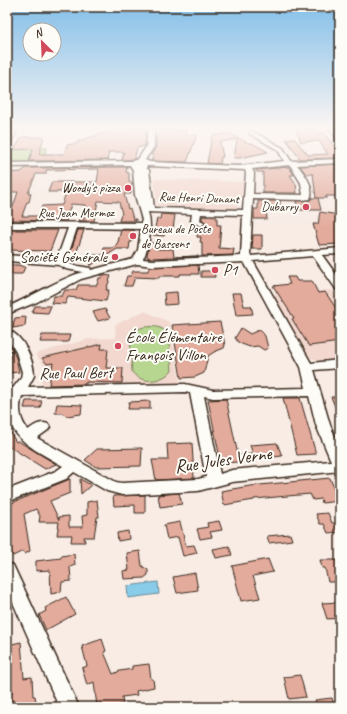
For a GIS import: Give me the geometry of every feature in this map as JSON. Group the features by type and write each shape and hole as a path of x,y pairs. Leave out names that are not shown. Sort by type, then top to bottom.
{"street":[{"path":"142,161 137,170 139,195 146,223"},
{"path":"7,165 140,164 168,168 248,168 290,163 332,161"},
{"path":"252,196 307,197 308,194 304,178 290,163"},
{"path":"137,261 143,250 146,223 151,210 147,195 146,179 140,164"},
{"path":"226,168 240,178 250,178"},
{"path":"248,168 252,196 247,213 245,254 307,367 323,426 340,466"},
{"path":"146,179 155,176"},
{"name":"Rue Henri Dunant","path":"151,210 247,213"},
{"path":"197,211 195,221 201,223"},
{"name":"Rue Jean Mermoz","path":"7,226 73,226 146,223"},
{"path":"61,262 73,226"},
{"path":"7,311 77,278 137,261 152,263 247,260 340,251"},
{"path":"315,253 340,287"},
{"path":"7,258 61,262 69,267 86,270"},
{"path":"7,333 10,334 17,342 27,366 28,376 12,393 14,419 19,430 26,438 72,466 61,475 7,496"},
{"path":"307,367 340,364"},
{"name":"Rue Paul Bert","path":"12,393 30,391 185,388 213,394 313,392"},
{"path":"196,391 214,481"},
{"path":"26,438 43,427"},
{"name":"Rue Jules Verne","path":"72,466 112,487 122,489 198,485 232,476 340,466"},
{"path":"7,570 69,707"}],"shaded area":[{"path":"154,179 245,182 237,209 157,206"},
{"path":"332,290 340,300 340,359 321,362 309,357 271,294"},
{"name":"École Élémentaire François Villon","path":"144,311 169,322 181,387 40,389 45,366 35,354 89,339 116,338 115,325"}],"green space":[{"path":"7,161 42,161 41,163 7,164"},
{"path":"144,327 161,328 168,335 172,370 168,374 158,379 141,379 132,372 130,334 135,330"}],"water":[{"path":"158,582 159,594 128,598 127,586"}],"building":[{"path":"207,161 220,161 220,164 207,163"},
{"path":"340,164 340,168 336,168 340,185 340,196 316,198 313,174 306,174 300,166"},
{"path":"127,167 126,172 129,173 129,182 132,182 131,194 124,194 128,209 130,208 133,219 136,219 136,221 119,221 122,214 119,202 98,201 94,221 78,221 79,219 84,219 85,205 71,204 66,221 7,220 7,207 13,207 18,192 7,192 9,182 7,182 7,173 21,172 26,168","holes":["99,169 97,182 52,182 48,192 66,192 62,205 42,206 39,216 22,216 27,202 29,202 31,193 28,193 36,174 46,174 46,170"]},
{"path":"289,167 294,175 290,175 296,184 297,193 263,193 263,172 257,172 256,170"},
{"path":"312,198 318,198 321,210 298,210 296,201 310,200"},
{"path":"258,201 280,201 280,211 266,210 267,219 254,219 254,209 258,209"},
{"path":"320,212 339,215 336,222 340,229 340,244 319,245 313,224 318,224"},
{"path":"161,214 175,215 173,229 167,229 164,236 153,235 157,219 160,219"},
{"path":"202,216 217,217 217,225 221,225 219,248 234,249 233,255 202,256 202,242 200,242 201,237 197,237 198,226 202,227 206,223 202,219"},
{"path":"7,230 58,230 50,251 7,250"},
{"path":"78,230 84,230 75,257 69,257"},
{"path":"121,230 134,230 129,249 117,249 90,266 93,255 103,255 104,248 114,248 118,242"},
{"path":"253,235 262,235 262,249 252,249"},
{"path":"150,243 156,243 156,249 173,249 174,257 198,256 151,258 147,257"},
{"path":"7,265 18,265 25,267 22,274 7,274"},
{"path":"198,265 199,274 159,276 159,278 135,277 132,286 124,286 127,276 131,276 133,271 148,271 149,267"},
{"path":"201,271 214,271 215,277 201,277"},
{"path":"102,275 111,276 106,290 109,290 106,301 68,297 65,304 51,303 54,296 62,296 65,290 76,290 78,285 97,285 99,278 101,278"},
{"path":"287,277 295,277 297,281 312,281 318,293 325,292 340,314 340,342 309,346 292,319 294,318 273,286 290,284"},
{"path":"177,292 178,304 165,305 164,293"},
{"path":"232,293 241,293 244,306 251,306 253,314 236,315"},
{"path":"35,306 51,306 48,313 32,312"},
{"path":"105,309 110,318 98,321 93,312"},
{"path":"26,317 25,326 7,329 7,322 14,322 15,318"},
{"path":"220,322 225,345 224,348 208,356 204,373 195,377 181,378 172,325"},
{"path":"241,328 250,334 259,330 262,332 265,336 268,348 264,350 258,346 250,347 239,343 235,338"},
{"path":"42,335 70,335 68,342 40,342"},
{"path":"102,344 101,349 108,349 106,368 123,368 122,383 86,382 86,384 49,385 53,363 47,364 42,358"},
{"path":"12,349 16,358 19,372 9,373 10,369 8,369"},
{"path":"331,397 340,397 340,418"},
{"path":"283,398 300,398 316,454 297,455"},
{"path":"226,399 238,455 253,454 250,445 277,443 282,456 254,459 254,461 221,463 208,400"},
{"path":"26,401 42,401 40,408 24,408"},
{"path":"150,401 150,409 128,409 129,402"},
{"path":"57,404 82,405 81,414 67,416 62,413 55,413"},
{"path":"7,427 16,442 18,441 56,464 45,469 7,445"},
{"path":"192,443 194,478 156,480 152,460 168,460 167,444"},
{"path":"142,448 141,466 96,467 85,460 97,449"},
{"path":"330,478 339,501 322,503 321,499 313,500 310,494 254,499 224,505 221,491 250,486"},
{"path":"70,479 70,493 50,501 59,520 59,517 69,516 69,527 83,527 82,516 87,515 87,502 97,500 99,517 97,517 94,537 84,537 85,542 71,542 72,535 57,535 59,522 39,522 40,516 36,509 24,514 30,551 25,554 23,551 13,556 7,545 10,543 7,536 7,505"},
{"path":"80,479 91,485 81,494"},
{"path":"179,493 182,504 160,507 158,495"},
{"path":"145,495 145,513 135,513 135,505 114,506 113,496"},
{"path":"328,513 332,523 336,523 340,532 328,533 324,524 320,524 316,514"},
{"path":"219,521 222,530 210,532 212,537 200,539 197,529 208,527 207,523"},
{"path":"180,522 186,546 194,545 197,553 183,556 178,537 167,539 164,525"},
{"path":"128,531 129,539 118,541 117,533"},
{"path":"290,534 292,540 269,543 267,536"},
{"path":"229,546 232,555 216,558 213,549"},
{"path":"140,551 142,566 148,570 148,575 144,578 124,579 123,571 129,570 127,553"},
{"path":"74,554 75,565 70,567 71,581 62,582 61,592 51,594 50,570 36,571 36,561 61,558 61,556"},
{"path":"268,559 273,572 253,576 260,598 241,601 232,566"},
{"path":"320,560 340,560 340,582 328,582 325,568 322,568"},
{"path":"195,573 198,590 177,593 173,577"},
{"path":"66,597 75,614 46,630 39,615 46,611 45,608"},
{"path":"340,602 340,618 327,619 322,603"},
{"path":"102,639 106,651 104,652 113,674 132,669 132,666 149,664 151,679 153,679 154,687 136,691 137,695 122,697 123,704 111,707 97,707 94,682 87,685 82,668 87,666 82,646"},
{"path":"21,642 24,678 32,677 33,696 35,696 37,707 15,707 14,700 7,701 7,694 12,693 11,680 7,681 7,645"},
{"path":"300,675 306,697 289,699 284,677"},
{"path":"332,698 334,705 317,707 315,700"}],"place":[{"name":"Woody's pizza","path":"128,188"},
{"name":"Dubarry","path":"306,207"},
{"name":"Bureau de Poste de Bassens","path":"133,236"},
{"name":"Société Générale","path":"115,257"},
{"name":"P1","path":"215,270"},
{"name":"École Élémentaire François Villon","path":"118,346"}]}
